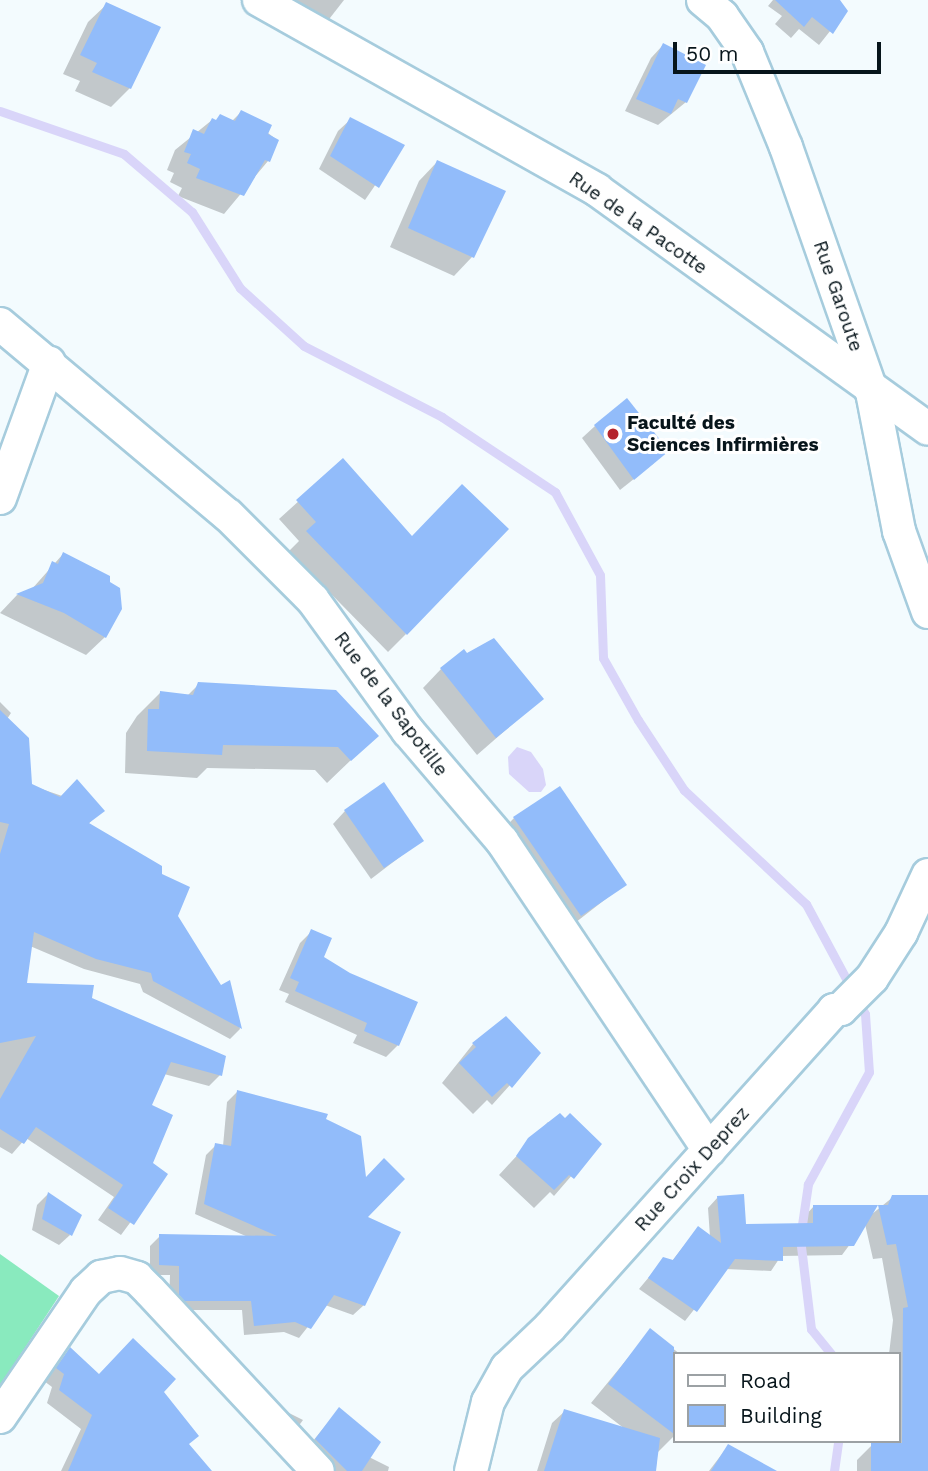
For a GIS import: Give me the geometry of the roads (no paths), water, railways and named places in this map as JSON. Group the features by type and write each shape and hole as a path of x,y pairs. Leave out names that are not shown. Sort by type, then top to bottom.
{"street":[{"name":"Rue de la Pacotte","path":"259,0 597,190 872,392 928,429"},
{"name":"Rue Garoute","path":"703,0 722,16 747,52 786,147 872,392 899,531 928,612"},
{"name":"Rue de la Sapotille","path":"0,324 228,515 313,600 408,731 502,841 709,1150"},
{"path":"0,499 49,363"},
{"name":"Rue Croix Deprez","path":"471,1471 488,1402 507,1368 709,1150 834,1010 841,1009 873,972 901,933 928,875"},
{"path":"0,1417 86,1291 102,1277 120,1273 137,1278 318,1471"}],"waterway":[{"path":"0,111 124,154 192,212 240,288 304,346 442,417 555,492 600,575 603,658 638,720 684,790 806,904 865,1014 869,1072 808,1184 800,1238 811,1329 829,1352"},
{"path":"834,1471 838,1443"}],"place":[{"name":"Faculté des Sciences Infirmières","path":"613,434"}]}
